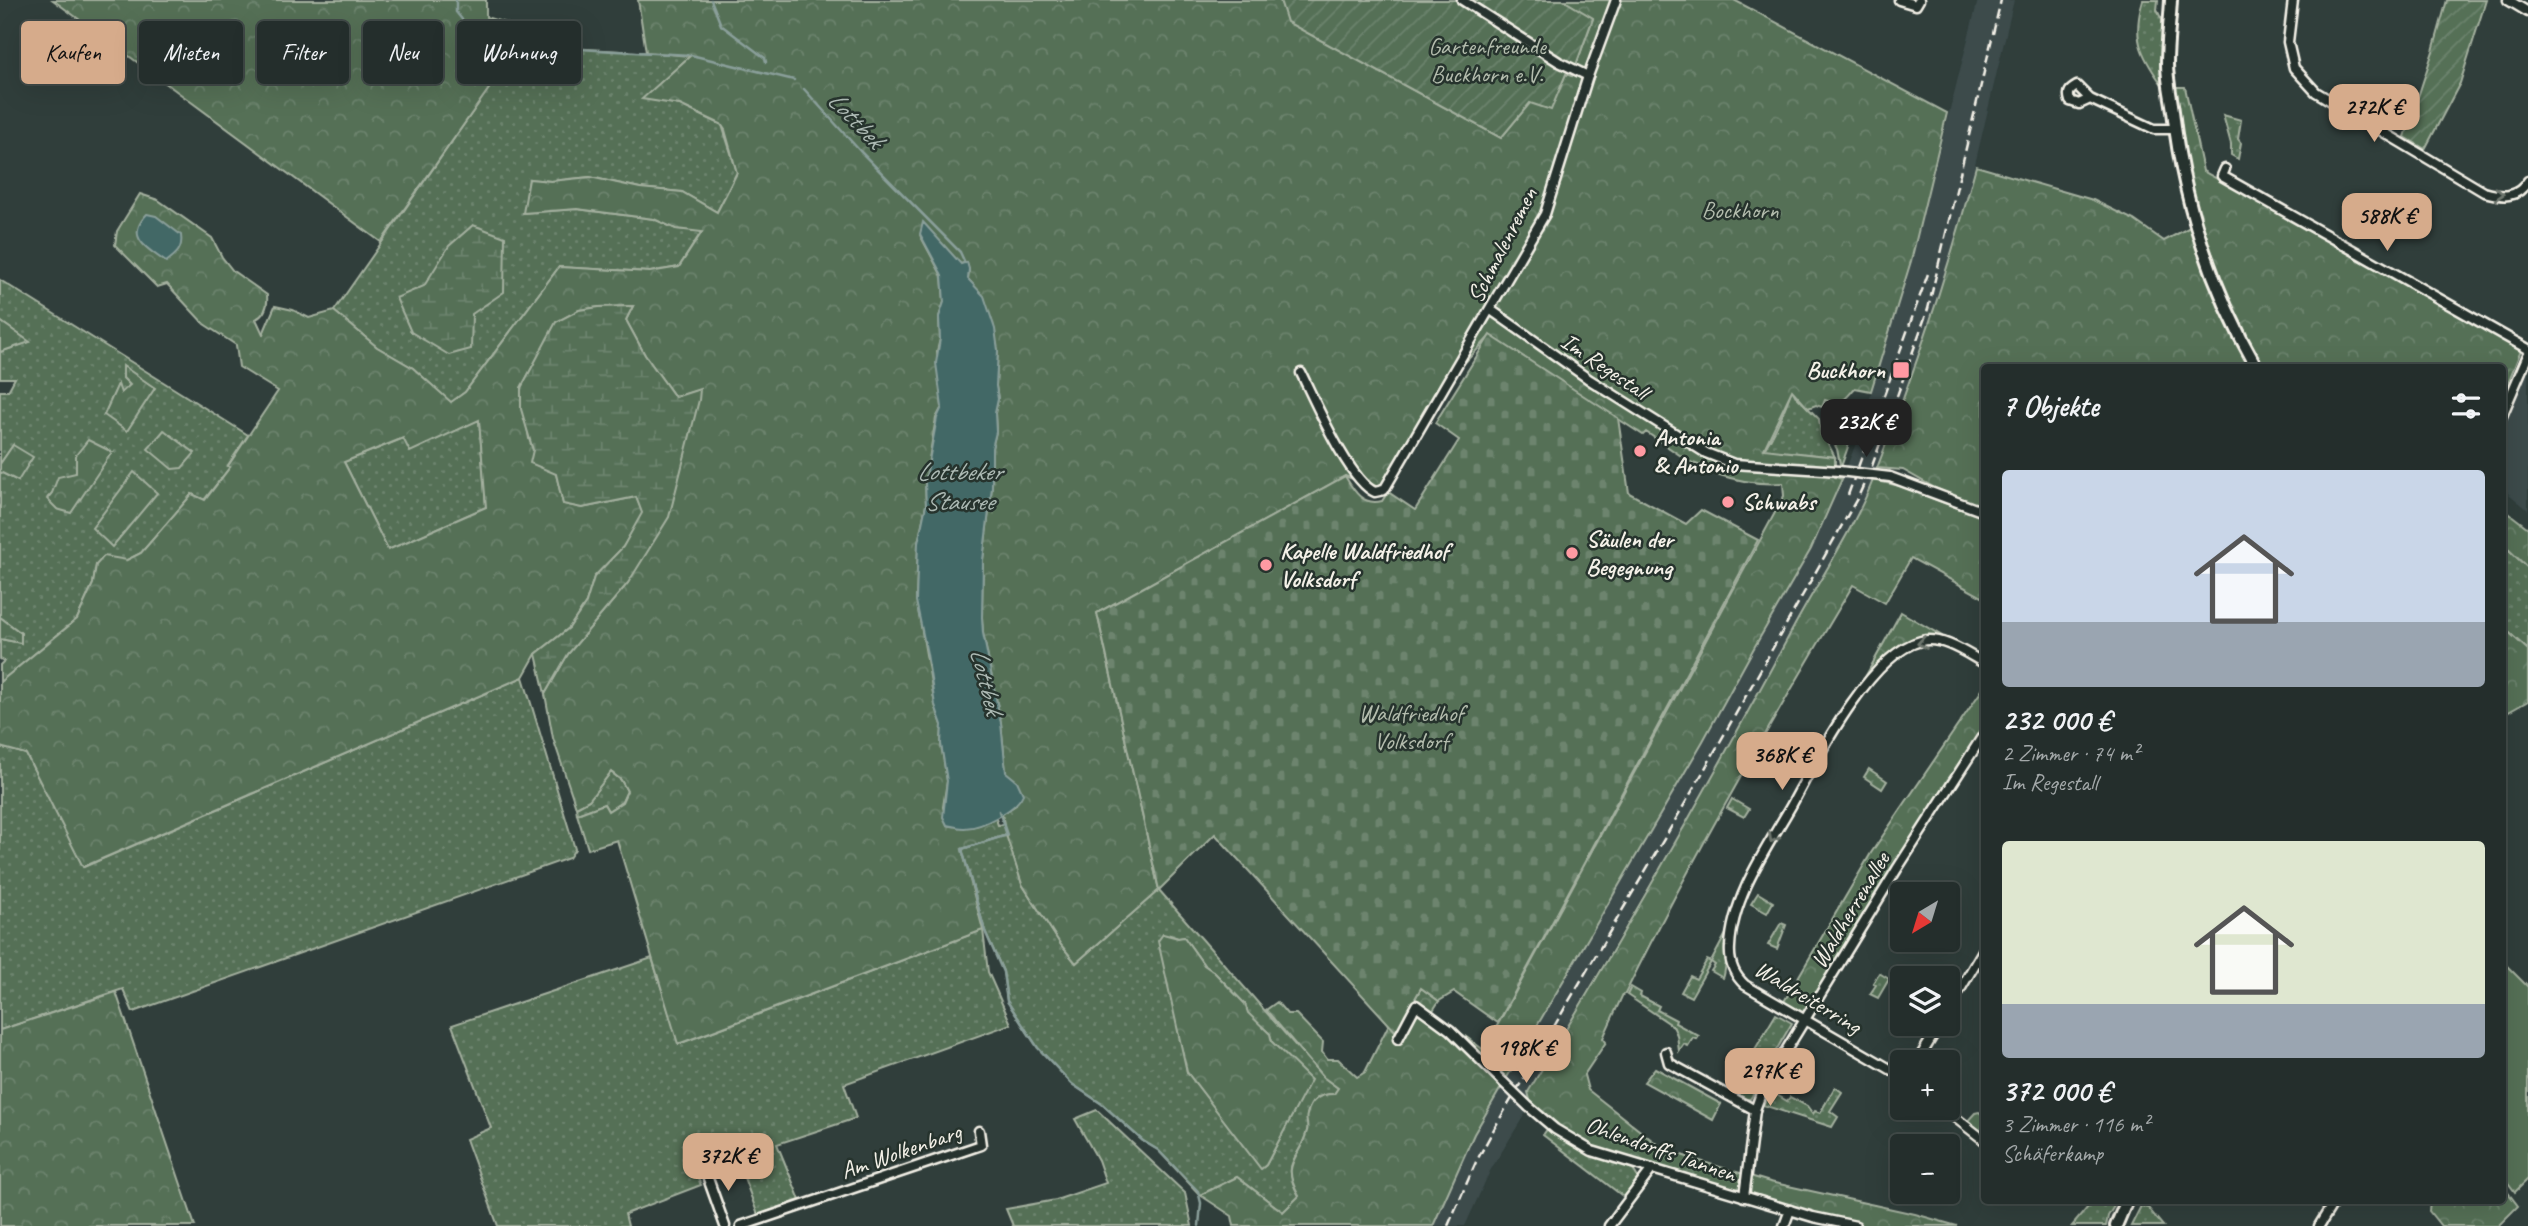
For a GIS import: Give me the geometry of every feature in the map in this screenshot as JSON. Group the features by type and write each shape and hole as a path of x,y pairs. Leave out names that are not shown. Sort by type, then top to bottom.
{"main road":[{"path":"2172,0 2167,65 2175,129 2186,185 2205,254 2225,304 2255,364"},
{"path":"2116,1226 2125,1204"}],"street":[{"path":"1462,0 1559,62 1588,76"},
{"name":"Schmalenremen","path":"1301,373 1336,441 1363,485 1375,492 1384,490 1545,214 1588,76 1616,0"},
{"path":"1899,0 1911,5 1916,5 1919,0"},
{"path":"2293,0 2288,42 2294,68 2316,92 2484,192 2502,197 2513,194 2528,181"},
{"path":"2508,0 2528,12"},
{"path":"2090,99 2154,129 2175,129"},
{"path":"2225,169 2222,176 2528,349"},
{"name":"Im Regestall","path":"1491,310 1590,380 1706,453 1734,464 1890,477 1981,511"},
{"path":"2506,407 2528,355"},
{"name":"Waldreiterring","path":"1890,1069 1745,985 1734,971 1730,957 1731,937 1752,876 1833,731 1868,684 1894,656 1909,645 1925,640 1944,642 1981,661"},
{"name":"Waldherrenallee","path":"1744,1197 1755,1110 1763,1088 1897,869 1981,739"},
{"path":"1960,990 1981,954"},
{"name":"Ohlendorffs Tannen","path":"1398,1039 1416,1005 1450,1030 1555,1129 1592,1152 1790,1210 1856,1226"},
{"path":"1666,1052 1669,1063 1755,1110"},
{"path":"1958,1120 1981,1138"},
{"name":"Am Wolkenbarg","path":"741,1226 981,1144 979,1132"},
{"path":"1609,1226 1652,1169"},
{"path":"705,1170 725,1226"},
{"path":"2319,1226 2333,1204"},
{"path":"1784,1226 1790,1210"}],"shaded area":[{"path":"1978,0 2014,0 1962,219 1905,398 1861,511 1679,834 1528,1092 1531,1104 1490,1171 1465,1226 1433,1226 1474,1134 1703,741 1829,512 1857,441 1911,261"},
{"path":"2528,368 2528,510 2506,492 2506,421"}],"green space":[{"path":"53,0 486,0 486,17 499,21 457,21 457,84 492,84 381,242 167,84 243,84 243,21 139,21 139,63 125,53 125,21 81,21"},
{"name":"Bockhorn","path":"638,0 1280,0 1288,22 1501,138 1530,102 1566,74 1572,76 1593,19 1563,0 1734,0 1947,113 1911,261 1871,391 1855,388 1842,401 1825,400 1822,407 1816,405 1808,408 1792,390 1764,449 1835,457 1835,477 1842,479 1811,549 1703,741 1474,1134 1433,1226 1234,1226 1232,1216 1200,1195 1237,1177 1283,1212 1299,1196 1291,1176 1291,1168 1307,1131 1308,1110 1316,1099 1334,1094 1338,1088 1323,1077 1266,1010 1277,1002 1287,1014 1296,1014 1323,1042 1322,1052 1327,1059 1338,1059 1357,1077 1365,1072 1389,1024 1397,1031 1421,988 1439,1001 1432,1012 1484,1050 1784,496 1783,483 1733,479 1690,462 1646,432 1643,435 1490,336 1438,391 1387,484 1371,485 1345,476 1097,613 1159,890 1076,963 1061,945 1022,884 1006,835 962,849 983,930 678,1044 617,840 588,849 577,814 604,804 608,811 622,802 627,791 621,780 611,772 589,800 576,807 553,738 545,694 568,654 628,583 685,450 699,390 675,397 645,355 626,320 633,306 579,310 557,322 521,388 529,439 533,450 556,474 563,504 582,508 636,497 643,513 623,547 594,577 586,603 569,628 536,654 523,677 83,867 26,754 0,747 0,682 77,619 93,584 96,565 104,556 127,560 141,553 192,494 205,500 230,467 228,466 278,391 239,367 236,345 204,324 167,284 157,287 115,245 117,231 140,194 158,200 212,238 233,271 267,295 266,309 256,319 263,334 275,306 293,310 309,318 334,311 377,347 413,368 451,402 465,392 559,267 650,272 679,267 702,232 676,229 654,219 577,209 523,213 529,179 551,181 590,177 640,188 682,192 717,212 737,173 725,130 721,124 680,105 642,99 690,56 646,52","holes":["920,235 961,264 966,262 968,279 984,297 998,350 998,399 992,448 992,487 983,560 982,617 1001,723 1006,772 1016,805 1002,814 1004,824 998,825 995,816 972,827 947,825 943,807 947,781 941,744 942,725 935,705 916,598 918,543 926,505 925,482 936,418 942,407 937,351 940,339 939,317 944,302 942,276","479,420 486,507 388,550 344,462 403,438 410,452"]},
{"name":"Gartenfreunde Buckhorn e.V.","path":"1280,0 1563,0 1593,18 1572,76 1566,74 1551,110 1530,103 1501,138 1287,22"},
{"path":"2143,0 2158,0 2157,10 2162,20 2161,83 2140,44 2138,24"},
{"path":"2447,0 2486,0 2460,83 2425,149 2405,137"},
{"path":"581,49 691,55 644,98 680,105 722,125 737,172 717,212 682,192 640,188 590,177 551,181 529,179 524,213 577,209 654,219 676,229 702,231 679,267 650,272 559,267 465,392 451,403 413,368 377,347 334,311 492,84 581,84"},
{"path":"2173,87 2185,87 2203,171 2522,348 2506,388 2506,364 2260,364 2239,323 2213,261 2195,206"},
{"path":"2223,115 2241,120 2238,159 2231,155 2231,144"},
{"path":"1976,166 2093,200 2134,220 2164,241 2192,226 2251,364 1981,364 1981,508 1935,488 1903,470 1877,468 1931,318"},
{"path":"473,225 505,237 504,292 472,314 471,349 449,355 411,332 396,298 424,286 449,246"},
{"path":"0,280 248,435 228,465 230,467 204,500 192,494 141,553 127,560 96,565 93,584 77,619 0,682 0,665 4,661 0,659 0,639 21,643 21,633 0,617 0,472 18,481 13,445 0,464 0,391 8,391 15,378 0,378 0,352 29,342 0,321","holes":["124,367 154,388 104,415 118,385 120,393 130,385 123,378","112,452 47,498 76,473 76,455"]},
{"path":"633,306 626,320 645,355 675,397 700,389 699,400 669,517 628,583 568,654 545,694 536,654 569,628 586,603 594,577 623,547 642,513 636,497 582,508 563,504 556,474 530,463 533,450 521,409 521,388 556,322 579,310"},
{"path":"0,321 30,342 0,352"},
{"name":"Waldfriedhof Volksdorf","path":"1490,335 1618,418 1629,493 1686,524 1701,510 1758,540 1498,1023 1454,992 1439,1001 1421,988 1396,1032 1215,834 1159,890 1097,613 1345,476 1355,492 1364,499 1382,501 1388,492 1415,510 1459,440 1435,423"},
{"path":"123,366 155,388 127,431 104,415 118,384 121,393 130,385 123,378"},
{"path":"1792,389 1819,419 1821,435 1823,434 1835,457 1764,450"},
{"path":"479,419 486,507 388,550 344,462 404,438 411,451"},
{"path":"164,430 195,453 182,468 172,469 148,449"},
{"path":"1831,438 1849,444 1842,464 1840,464"},
{"path":"88,440 112,452 71,513 57,509 47,499 58,477 76,473 76,455"},
{"path":"13,445 33,457 18,481 0,472 0,464"},
{"path":"134,472 157,493 112,547 92,528"},
{"path":"1873,480 1900,486 1981,517 1981,596 1911,558 1885,603 1853,585 1706,838 1623,994 1603,1038 1606,1042 1584,1075 1588,1090 1662,1148 1770,1182 1957,1226 1856,1226 1813,1217 1572,1141 1531,1104 1528,1092 1695,807"},
{"path":"2506,511 2528,528 2528,568 2506,547"},
{"path":"2506,548 2528,568 2528,650 2506,630"},
{"path":"1901,612 1942,636 1944,642 1909,645 1868,684 1863,681"},
{"path":"0,617 21,633 21,643 0,639"},
{"path":"2506,630 2528,650 2528,701 2506,713"},
{"path":"523,677 575,849 569,858 133,1012 123,989 0,1030 0,747 26,754 84,867"},
{"path":"1981,691 1981,733 1807,1012 1799,1015 1782,1005 1871,853"},
{"path":"1869,769 1887,781 1882,789 1864,777"},
{"path":"611,772 621,780 627,791 622,802 608,811 604,804 577,814 576,807 589,800"},
{"path":"1732,799 1749,809 1744,817 1727,808"},
{"path":"1007,835 1022,884 1061,945 1076,963 1159,890 1323,1077 1338,1088 1334,1094 1316,1099 1308,1110 1307,1131 1291,1168 1291,1176 1300,1196 1283,1212 1237,1177 1200,1195 1158,1150 1143,1141 1102,1104 1072,1084 1038,1048 1007,1001 1003,971 985,931 962,849","holes":["1170,935 1184,937 1204,965 1245,1004 1247,1013 1270,1034 1272,1042 1310,1080 1262,1168 1187,1072"]},
{"path":"1758,893 1773,902 1767,913 1751,904"},
{"path":"1781,923 1786,925 1777,949 1768,945"},
{"path":"1729,928 1723,978 1711,971 1715,965 1711,962"},
{"path":"983,930 988,972 1011,1024 844,1084 856,1118 777,1144 800,1200 758,1215 743,1175 720,1179 710,1158 691,1162 701,1185 625,1214 628,1226 498,1226 466,1139 491,1128 452,1025 652,958 679,1044"},
{"path":"1163,934 1184,937 1204,965 1245,1004 1248,1013 1270,1034 1272,1042 1311,1080 1266,1165 1261,1169 1187,1072 1158,941"},
{"path":"1707,960 1711,962 1691,997 1681,992 1690,976 1696,979"},
{"path":"2506,965 2528,987 2528,1179 2515,1192 2506,1180"},
{"path":"1879,973 1889,979 1878,998 1870,994"},
{"path":"1631,987 1641,993 1640,996 1659,1006 1657,1010 1676,1020 1675,1023 1699,1036 1697,1039 1693,1038 1688,1046 1684,1044 1679,1051 1673,1026 1627,995"},
{"path":"116,992 195,1226 0,1226 0,1030"},
{"path":"1776,1014 1792,1023 1752,1096 1750,1099 1743,1099 1732,1093 1735,1087 1738,1089 1747,1071 1745,1066"},
{"path":"1655,1068 1721,1104 1713,1120 1644,1082"},
{"path":"1835,1087 1842,1092 1830,1111 1838,1117 1832,1127 1763,1105 1770,1091 1787,1101 1790,1097 1807,1106 1813,1114 1815,1111 1820,1113"},
{"path":"1097,1110 1185,1193 1192,1226 1013,1226 1006,1209 1056,1200 1106,1183 1098,1160 1075,1119"},
{"path":"1975,1113 1981,1114 1981,1138 1964,1125"},
{"path":"1548,1128 1584,1151 1633,1169 1638,1178 1624,1197 1543,1135"},
{"path":"2506,1190 2518,1206 2498,1226 2441,1226 2429,1211 2430,1204 2506,1204"},
{"path":"2090,1204 2115,1204 2106,1226 2072,1226"},
{"path":"2141,1206 2148,1208 2163,1226 2131,1226"}],"water":[{"path":"147,214 156,216 181,235 178,251 166,262 145,247 138,236 138,229"},
{"name":"Lottbeker Stausee","path":"923,222 961,264 967,262 968,279 984,296 995,329 998,350 998,399 992,448 992,487 983,560 982,617 1001,723 1006,772 1017,781 1023,794 1014,806 998,817 963,828 947,825 943,817 947,781 941,744 942,725 935,705 916,601 918,543 926,505 925,482 937,418 942,407 936,363 940,339 939,317 944,302 942,275 920,234"}],"waterway":[{"path":"456,0 456,12 464,22 463,33 482,42 500,40 512,41 521,46 691,55 794,80"},
{"path":"711,0 721,25 765,58 766,62"},
{"name":"Lottbek","path":"804,89 860,151 960,252 965,263"},
{"name":"Lottbek","path":"999,811 1007,835 962,849 985,931 1003,972 1007,1001 1038,1048 1072,1084 1102,1104 1143,1141 1158,1150 1198,1191 1201,1203 1199,1226"}],"railway":[{"path":"1448,1226 1476,1162 1495,1127 1694,788 1859,495 1872,466 1928,309 2001,0"},
{"path":"1848,495 1929,271"}],"place":[{"name":"Buckhorn","path":"1901,370"},
{"name":"Antonia & Antonio","path":"1640,451"},
{"name":"Schwabs","path":"1728,502"},
{"name":"Säulen der Begegnung","path":"1572,553"},
{"name":"Kapelle Waldfriedhof Volksdorf","path":"1266,565"}]}
